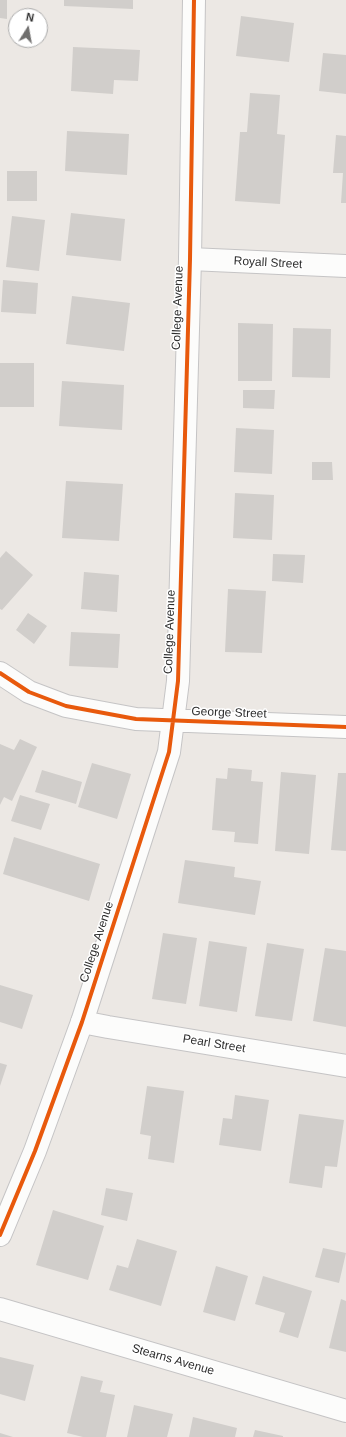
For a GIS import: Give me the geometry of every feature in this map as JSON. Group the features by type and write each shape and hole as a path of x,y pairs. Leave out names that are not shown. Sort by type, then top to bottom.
{"street":[{"name":"College Avenue","path":"0,1235 35,1151 82,1022 169,752 178,681 190,259 194,0"},
{"name":"Royall Street","path":"190,259 346,266"},
{"name":"George Street","path":"0,674 29,692 66,706 136,719 346,727"},
{"name":"Pearl Street","path":"82,1022 346,1066"},
{"name":"Stearns Avenue","path":"0,1309 346,1411"}],"building":[{"path":"0,0 7,0 7,19 0,18"},
{"path":"64,0 133,0 133,9 64,6"},
{"path":"241,16 294,23 289,62 236,56"},
{"path":"73,47 140,50 138,81 114,80 113,94 71,91"},
{"path":"323,53 346,55 346,94 319,91"},
{"path":"250,93 280,95 277,134 285,135 280,204 235,201 240,132 247,132"},
{"path":"67,131 129,134 127,175 65,171"},
{"path":"336,135 346,136 346,203 341,203 343,173 333,173"},
{"path":"7,171 37,171 37,201 7,201"},
{"path":"71,213 125,219 121,261 66,255"},
{"path":"12,216 45,220 39,271 6,267"},
{"path":"3,280 38,283 36,314 1,312"},
{"path":"72,296 130,303 124,351 66,344"},
{"path":"238,323 273,324 272,381 238,381"},
{"path":"293,328 331,329 330,378 292,377"},
{"path":"0,363 34,363 34,407 0,407"},
{"path":"62,381 124,385 122,430 59,426"},
{"path":"243,390 275,390 274,409 243,408"},
{"path":"236,428 274,430 272,474 234,472"},
{"path":"312,462 332,462 333,480 312,480"},
{"path":"66,481 123,484 119,541 62,538"},
{"path":"235,493 274,495 272,540 233,538"},
{"path":"6,551 33,575 2,610 0,609 0,558"},
{"path":"273,554 305,555 303,583 272,581"},
{"path":"84,572 119,575 117,612 81,609"},
{"path":"228,589 266,591 262,653 225,652"},
{"path":"28,613 47,626 34,644 16,630"},
{"path":"71,632 120,634 118,668 69,666"},
{"path":"20,739 37,747 12,801 4,797 0,805 0,744 14,750"},
{"path":"92,763 131,774 117,819 78,807"},
{"path":"228,768 252,770 251,781 263,782 258,844 234,842 235,832 212,830 216,778 227,779"},
{"path":"42,770 82,782 76,804 35,792"},
{"path":"281,772 316,775 309,854 275,851"},
{"path":"338,773 346,773 346,851 331,850"},
{"path":"20,795 50,804 41,830 11,821"},
{"path":"14,837 100,864 89,901 3,874"},
{"path":"185,860 235,867 234,877 261,881 255,915 178,903"},
{"path":"163,933 197,938 186,1004 152,999"},
{"path":"209,941 247,947 237,1012 199,1006"},
{"path":"267,943 304,949 292,1021 255,1016"},
{"path":"325,948 346,951 346,1027 313,1021"},
{"path":"0,985 33,995 22,1029 0,1022"},
{"path":"0,1063 7,1065 0,1086"},
{"path":"147,1086 184,1091 174,1163 148,1159 151,1136 140,1134"},
{"path":"235,1095 269,1100 261,1151 219,1145 223,1118 232,1119"},
{"path":"299,1114 344,1120 337,1167 325,1166 322,1188 289,1183"},
{"path":"106,1188 133,1193 127,1221 101,1215"},
{"path":"53,1210 104,1226 88,1280 36,1265"},
{"path":"137,1239 177,1251 161,1306 109,1290 117,1265 128,1268"},
{"path":"323,1248 346,1253 339,1283 315,1277"},
{"path":"216,1266 248,1276 235,1321 203,1312"},
{"path":"263,1276 312,1291 298,1338 279,1332 285,1313 255,1304"},
{"path":"341,1299 346,1301 346,1352 329,1348"},
{"path":"0,1357 34,1365 25,1401 0,1394"},
{"path":"81,1376 103,1381 100,1392 115,1395 106,1437 83,1437 67,1433"},
{"path":"134,1405 173,1414 167,1437 127,1437"},
{"path":"193,1417 237,1428 235,1437 189,1437"},
{"path":"255,1430 283,1436 283,1437 253,1437"},
{"path":"0,1433 13,1437 0,1437"}],"cycle path":[{"path":"0,1235 35,1151 82,1022 169,752 178,681 190,259 194,0"},
{"path":"0,673 29,692 66,706 136,719 346,727"}]}
